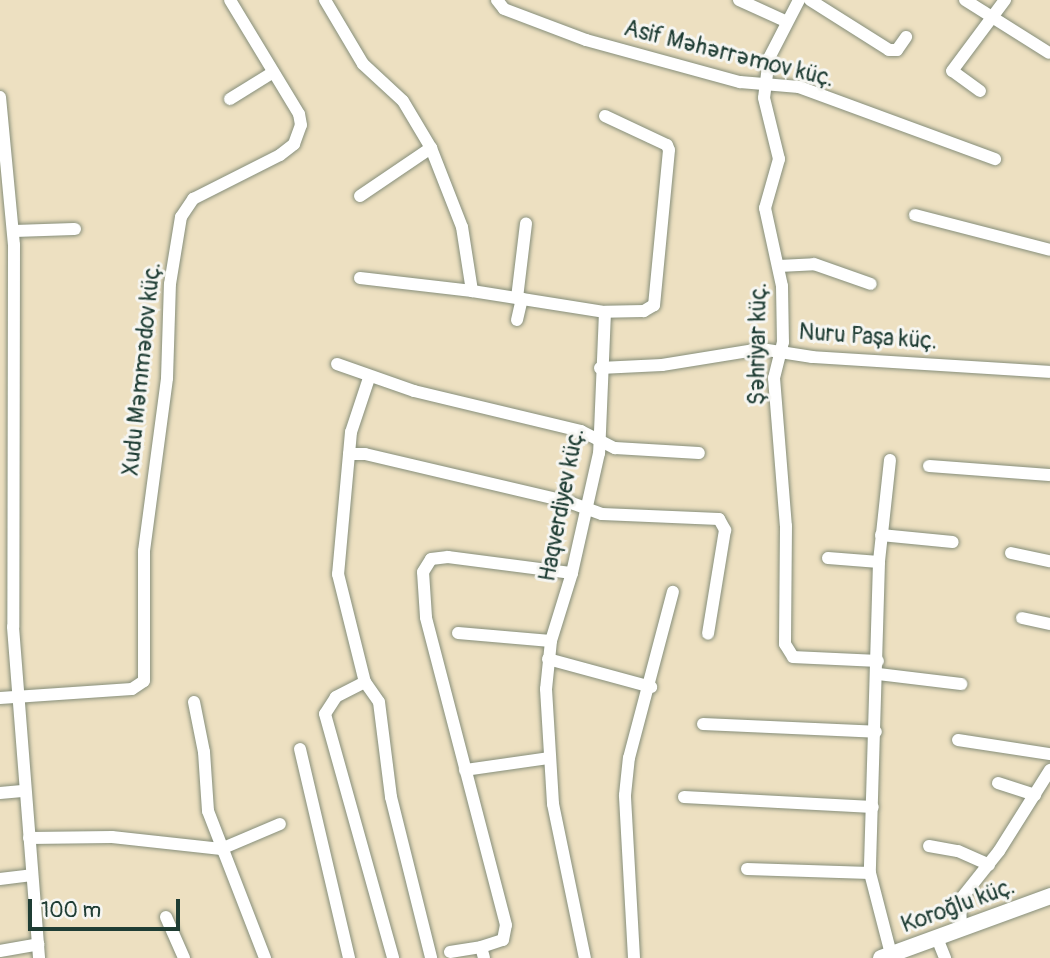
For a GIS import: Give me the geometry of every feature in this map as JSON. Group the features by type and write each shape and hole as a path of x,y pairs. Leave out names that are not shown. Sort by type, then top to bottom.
{"street":[{"name":"Xudu Məmmədov küç.","path":"0,698 132,689 142,684 144,551 167,378 170,284 181,217 193,199 280,155 294,144 301,125 299,114 230,0"},
{"path":"326,0 363,64 403,101 430,148 462,227 472,291"},
{"name":"Asif Məhərrəmov küç.","path":"497,0 504,9 586,40 716,76 799,88 995,159"},
{"path":"739,0 785,21"},
{"name":"Şəhriyar küç.","path":"799,0 785,21 769,58 764,98 779,159 766,198 765,219 779,266 784,326 774,378 786,526 786,651 793,657 878,667"},
{"path":"810,0 889,50 897,50 906,37"},
{"path":"965,0 1049,53"},
{"path":"980,91 952,71 1005,0"},
{"path":"230,99 272,73"},
{"path":"0,97 5,189 13,232 14,258 5,342 6,628 19,695 39,958"},
{"path":"360,278 472,291 605,312 644,312 654,304 667,145 604,116"},
{"path":"360,196 430,148"},
{"path":"915,215 1050,250"},
{"path":"516,320 526,224"},
{"path":"13,232 75,229"},
{"path":"0,259 14,258"},
{"path":"779,266 814,264 871,284"},
{"name":"Haqverdiyev küç.","path":"585,958 557,830 550,758 548,659 572,573 600,440 600,368 605,312"},
{"name":"Nuru Paşa küç.","path":"600,368 662,365 761,349 1050,372"},
{"path":"337,364 369,378 581,431 622,449 699,453"},
{"path":"369,378 356,412 349,454 338,574 365,682 379,702 391,797 431,958"},
{"path":"349,454 365,454 566,501 585,509 723,521 718,590 708,634"},
{"path":"886,956 870,873 877,732 879,562 890,460"},
{"path":"929,466 1050,475"},
{"path":"881,535 953,542"},
{"path":"1011,553 1050,561"},
{"path":"450,952 483,952 503,940 506,925 426,617 425,565 430,559 448,557 572,573"},
{"path":"828,558 879,562"},
{"path":"634,958 624,817 629,758 651,687 673,592"},
{"path":"1022,618 1050,624"},
{"path":"458,633 551,641"},
{"path":"548,659 651,687"},
{"path":"878,667 961,684"},
{"path":"365,682 336,697 326,714 393,958"},
{"path":"194,702 204,752 204,793 220,849 265,958"},
{"path":"703,724 877,732"},
{"path":"958,740 1050,754"},
{"path":"300,749 349,958"},
{"path":"464,770 550,758"},
{"path":"961,930 960,900 989,865 1050,770"},
{"path":"998,783 1035,795"},
{"path":"0,793 25,791"},
{"path":"684,797 873,807"},
{"path":"29,838 112,837 220,849 280,824"},
{"path":"929,846 958,851 989,865"},
{"path":"747,869 870,873"},
{"path":"0,878 32,875"},
{"name":"Koroğlu küç.","path":"886,956 1050,895"},
{"path":"166,917 184,958"},
{"path":"937,938 945,958"},
{"path":"0,951 38,944"}]}
